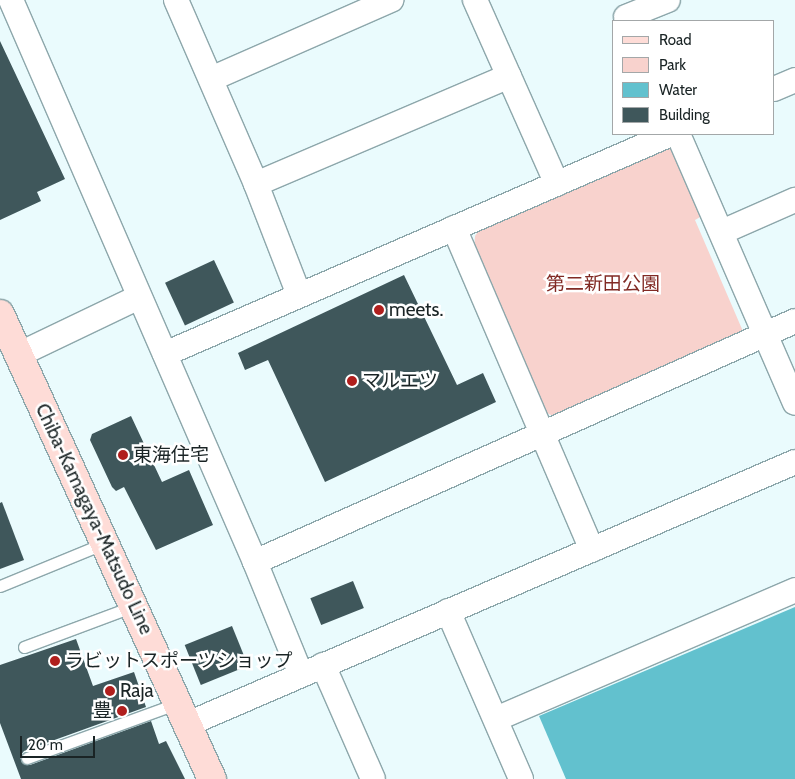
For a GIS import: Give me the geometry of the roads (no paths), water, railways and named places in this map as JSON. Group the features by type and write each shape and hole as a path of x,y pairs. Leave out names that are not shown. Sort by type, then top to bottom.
{"main road":[{"name":"Chiba-Kamagaya-Matsudo Line","path":"0,314 212,779"}],"street":[{"path":"11,0 255,562 301,675"},
{"path":"176,0 256,184 299,296"},
{"path":"211,79 391,0"},
{"path":"475,0 557,184"},
{"path":"625,13 668,0"},
{"path":"256,184 509,76"},
{"path":"775,89 795,80"},
{"path":"165,354 669,135"},
{"path":"678,135 795,403"},
{"path":"722,232 795,200"},
{"path":"454,228 539,433 592,550"},
{"path":"18,355 140,297"},
{"path":"255,562 539,433 795,321"},
{"path":"183,714 301,675 795,462"},
{"path":"496,719 795,590"},
{"path":"448,611 521,779"},
{"path":"323,665 374,779"}],"lane":[{"path":"0,586 105,543"},
{"path":"24,647 134,606"},
{"path":"27,758 183,714"}],"water":[{"path":"795,607 795,779 566,779 539,716"}],"place":[{"name":"meets.","path":"379,310"},
{"name":"マルエツ","path":"352,381"},
{"name":"東海住宅","path":"123,455"},
{"name":"ラビットスポーツショップ","path":"55,661"},
{"name":"Raja","path":"110,691"},
{"name":"豊","path":"122,711"}],"park label":[{"name":"第二新田公園","path":"603,284"}]}
